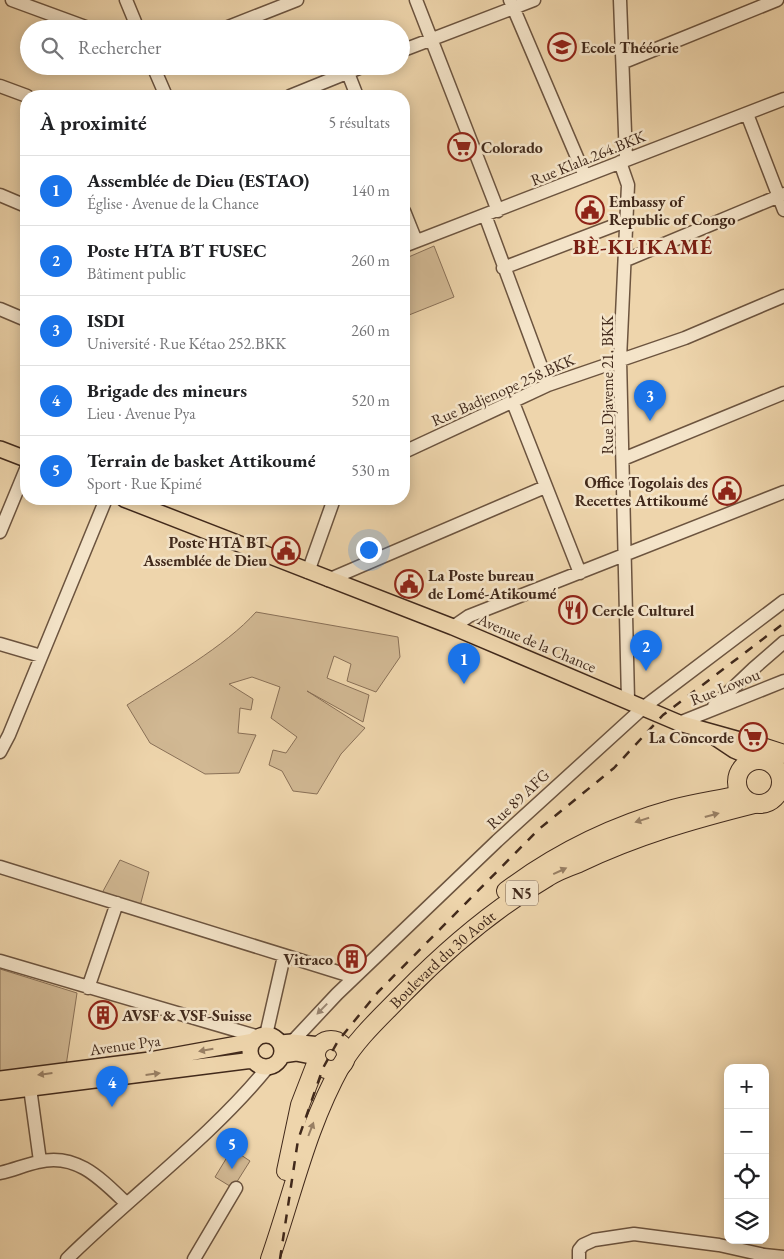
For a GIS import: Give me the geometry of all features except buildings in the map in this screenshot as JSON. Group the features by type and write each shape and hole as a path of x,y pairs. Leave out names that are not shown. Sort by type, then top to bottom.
{"highway":[{"path":"747,742 773,763 781,784 780,798 769,802 747,799 737,781 743,767 773,763"},
{"name":"Boulevard du 30 Août","path":"340,1043 403,977 449,936 479,910 548,861 626,825 675,809 747,799"},
{"name":"Boulevard du 30 Août","path":"270,1259 306,1141 317,1113 342,1064 355,1044 414,983 478,924 549,876 606,849 747,799"},
{"path":"260,1259 287,1168 300,1106 317,1054 328,1040 340,1043 346,1053 342,1064 331,1070 323,1068 317,1054"}],"main road":[{"path":"0,449 20,457"},
{"name":"Avenue de la Chance","path":"139,505 453,627 679,723 747,742"},
{"name":"Avenue de la Chance","path":"713,732 717,739 734,750 773,763"},
{"path":"272,1042 275,1064 259,1067 251,1050 272,1042"},
{"name":"Avenue Pya","path":"0,1079 272,1042 317,1054"},
{"name":"Avenue Pya","path":"0,1092 259,1067"}],"street":[{"path":"12,0 66,20"},
{"path":"126,0 134,20"},
{"path":"246,20 297,0"},
{"path":"416,0 432,39 492,213 503,268 548,386"},
{"path":"410,48 512,4 534,0"},
{"name":"Rue Djaveme 21. BKK","path":"620,0 624,62 623,161 628,185 620,359 628,700"},
{"path":"624,62 777,0"},
{"path":"512,4 585,176"},
{"path":"157,75 163,90"},
{"path":"305,90 343,75"},
{"path":"349,75 355,90"},
{"path":"2,91 20,95"},
{"name":"Rue Klala.264.BKK","path":"410,243 784,99"},
{"path":"747,114 781,195 784,210"},
{"path":"0,195 20,203"},
{"path":"626,260 781,195"},
{"path":"503,268 626,221"},
{"name":"Rue Badjenope 258.BKK","path":"410,449 512,400 620,359 685,338 784,296"},
{"path":"0,309 20,317"},
{"path":"623,459 784,393"},
{"path":"512,400 580,573"},
{"path":"0,532 20,484"},
{"path":"328,580 545,487"},
{"path":"453,627 469,616 784,492"},
{"path":"0,752 5,734 41,656 104,505"},
{"path":"308,572 332,505"},
{"name":"Rue 89 AFG","path":"272,1042 354,977 497,841 644,707 784,601"},
{"path":"709,711 752,668 784,642"},
{"path":"0,644 41,656"},
{"name":"Rue Lowou","path":"679,723 784,681"},
{"path":"0,867 354,977"},
{"path":"88,988 117,904"},
{"path":"0,961 272,1042 284,956"},
{"path":"73,1257 126,1203 202,1135 259,1067"},
{"path":"30,1088 40,1161"},
{"path":"0,1182 6,1171 40,1161 63,1161 80,1164 96,1174 126,1203"},
{"path":"194,1259 236,1188"},
{"path":"579,1259 579,1250 583,1245 594,1240 634,1234 719,1245 764,1255 784,1257"}],"shaded area":[{"path":"434,246 454,297 410,315 410,256"},
{"path":"256,612 398,637 400,657 376,692 347,681 351,664 334,656 327,678 369,695 363,722 307,691 365,728 341,754 317,794 293,791 282,771 269,765 273,750 286,753 297,737 271,718 280,687 252,677 229,684 253,699 251,710 240,708 238,733 256,735 239,773 205,774 150,743 127,705 212,650"},
{"path":"120,860 149,872 140,906 102,893"},
{"path":"0,969 77,993 66,1066 0,1072"},
{"path":"232,1149 250,1161 233,1188 215,1177"}],"railway":[{"path":"280,1259 298,1140 323,1068 338,1041 378,992 539,829 614,768 663,715 784,623"}],"place":[{"name":"Ecole Thééorie","path":"562,47"},
{"name":"Colorado","path":"462,147"},
{"name":"Embassy of Republic of Congo","path":"590,210"},
{"name":"ISDI","path":"650,421"},
{"name":"Office Togolais des Recettes Attikoumé","path":"727,491"},
{"name":"Poste HTA BT Assemblée de Dieu","path":"286,551"},
{"name":"La Poste bureau de Lomé-Atikoumé","path":"409,584"},
{"name":"Cercle Culturel","path":"573,610"},
{"name":"Poste HTA BT FUSEC","path":"646,671"},
{"name":"Assemblée de Dieu (ESTAO)","path":"464,684"},
{"name":"La Concorde","path":"753,737"},
{"name":"Vitraco","path":"352,959"},
{"name":"AVSF & VSF-Suisse","path":"103,1015"},
{"name":"Brigade des mineurs","path":"112,1107"},
{"name":"Terrain de basket Attikoumé","path":"232,1169"}],"district":[{"name":"BÈ-KLIKAMÉ","path":"643,246"}]}
